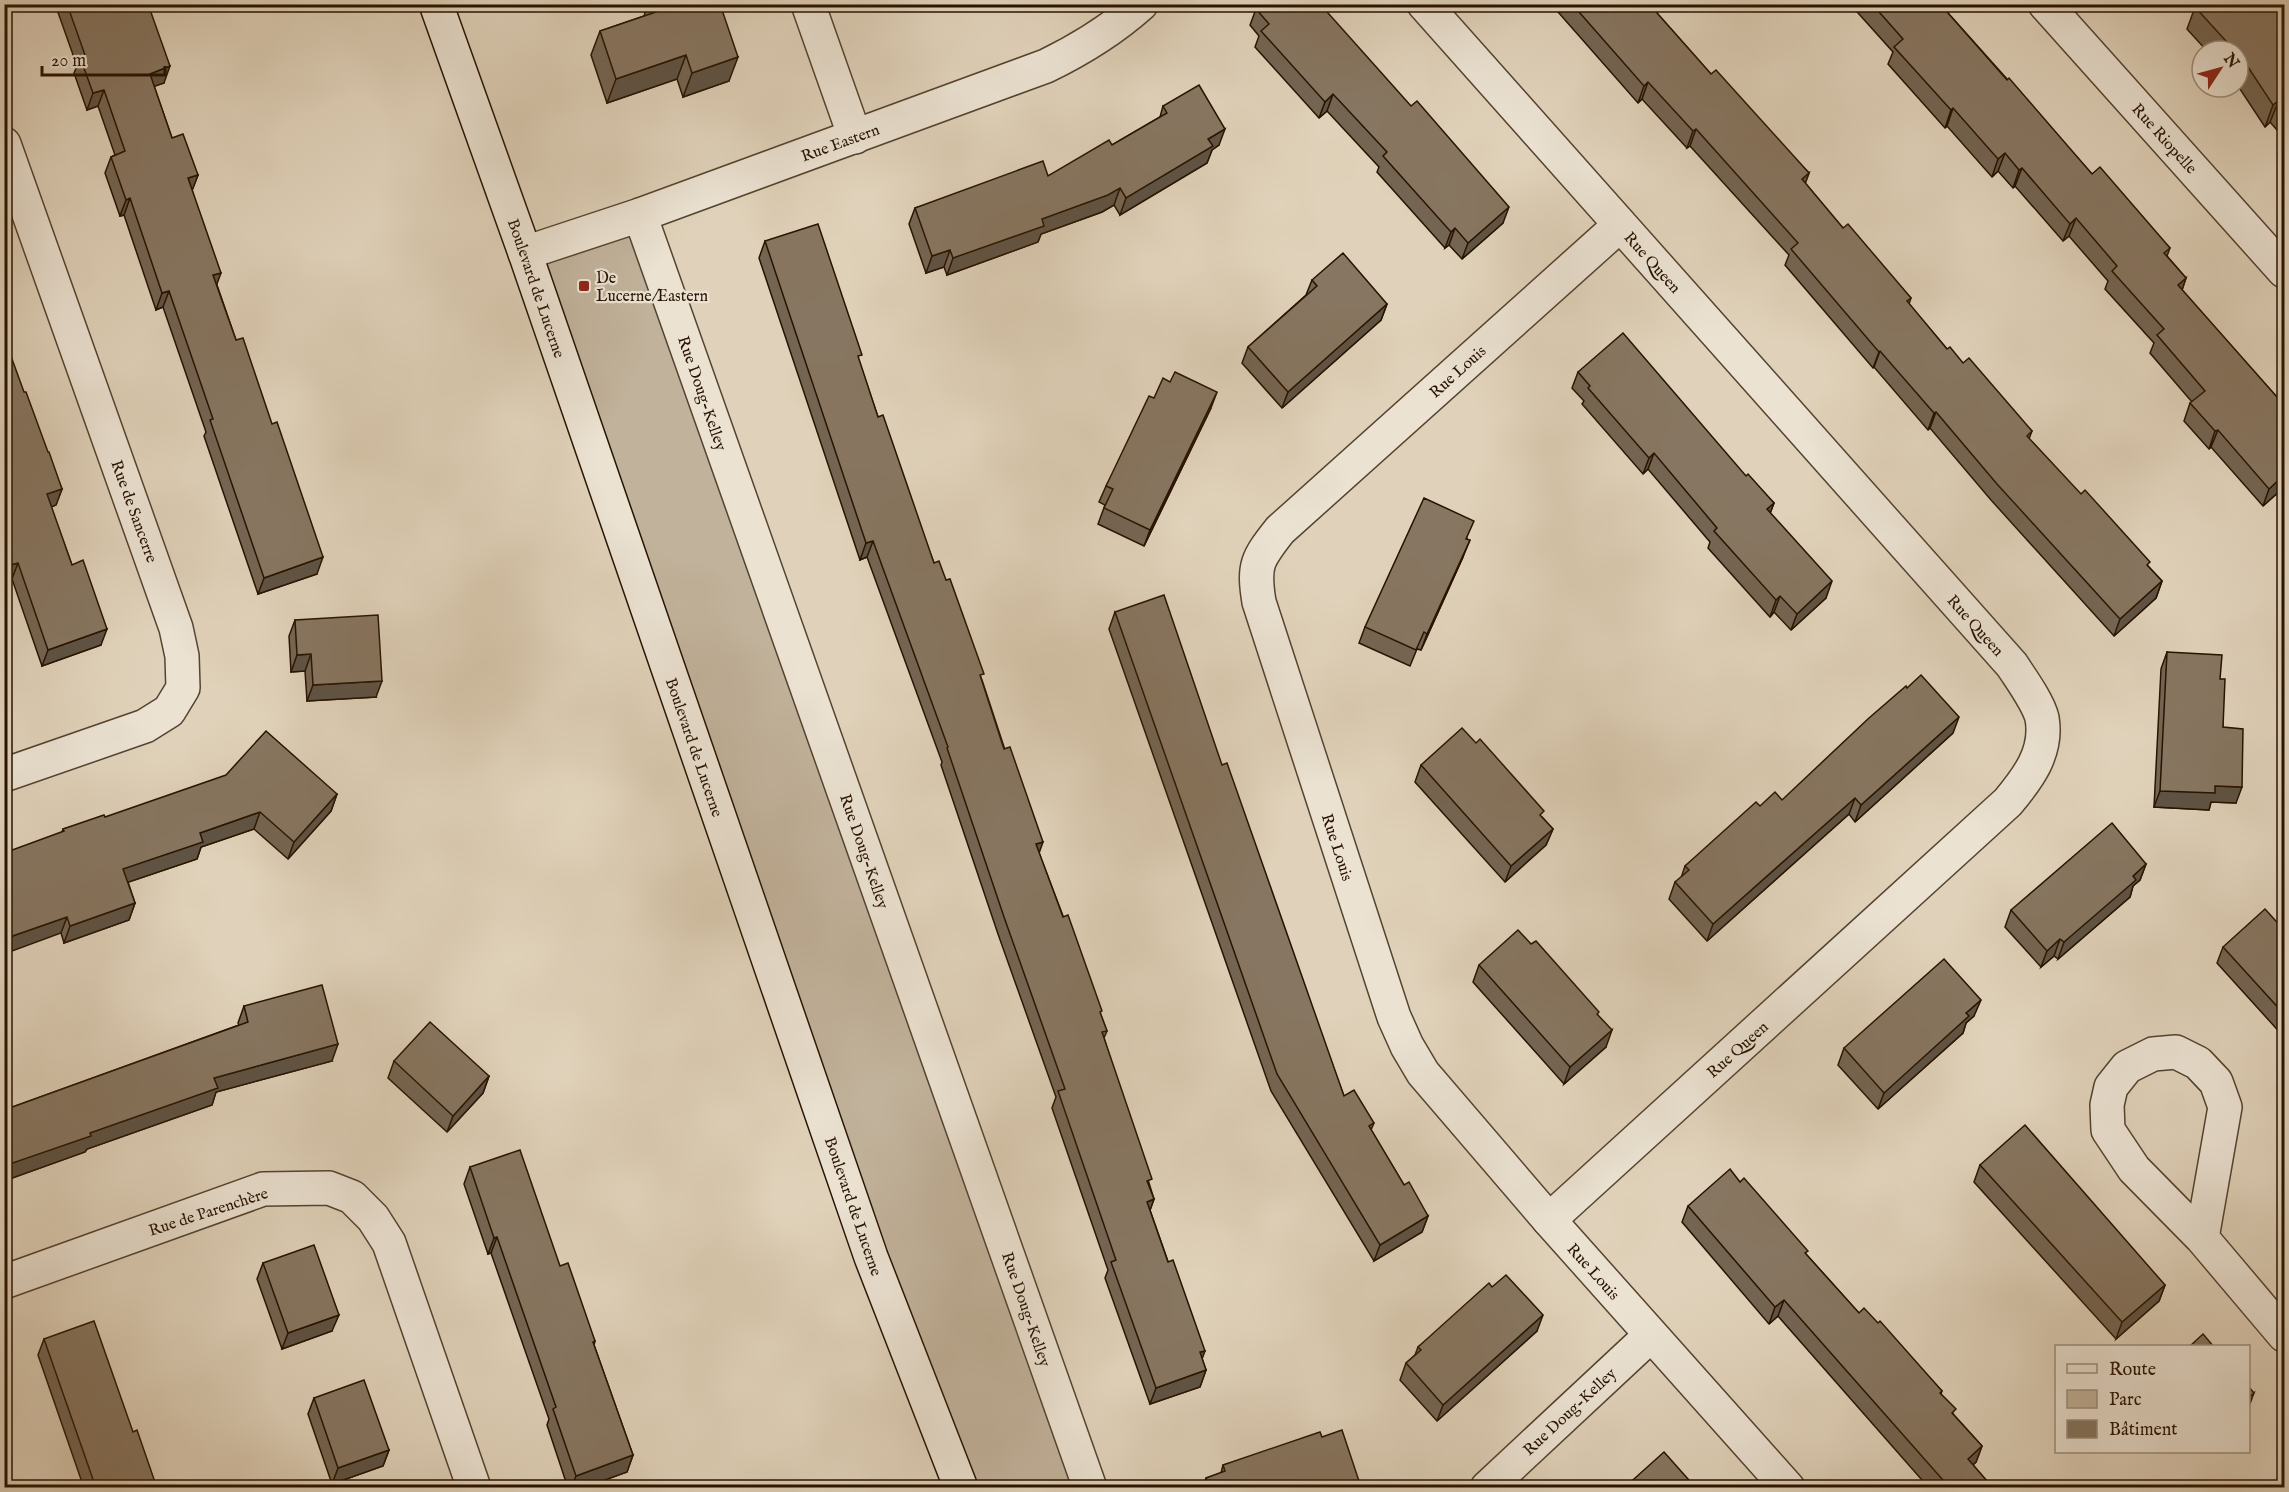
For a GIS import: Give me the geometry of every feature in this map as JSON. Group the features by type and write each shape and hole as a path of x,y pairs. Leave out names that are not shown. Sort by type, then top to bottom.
{"street":[{"name":"Boulevard de Lucerne","path":"436,4 525,253 871,1257 961,1488"},
{"path":"808,4 855,137"},
{"name":"Rue Eastern","path":"525,253 640,215 1046,66 1081,49 1104,34 1141,4"},
{"name":"Rue Queen","path":"1424,4 2012,665 2042,717 2042,748 2030,776 2008,802 1549,1220"},
{"name":"Rue Riopelle","path":"2045,4 2284,271"},
{"name":"Rue de Sancerre","path":"4,144 176,628 182,656 183,688 169,711 145,726 4,775"},
{"name":"Rue Doug-Kelley","path":"640,215 1090,1488"},
{"name":"Rue Louis","path":"1620,225 1280,530 1264,551 1255,575 1259,602 1266,625 1390,1006 1407,1046 1423,1073 1549,1220 1788,1488"},
{"path":"2202,1238 2225,1107 2216,1082 2198,1063 2176,1052 2153,1054 2127,1067 2111,1087 2107,1105 2108,1130 2134,1169 2202,1238 2284,1335"},
{"name":"Rue de Parenchère","path":"4,1282 263,1189 329,1188 352,1197 373,1218 389,1243 474,1488"},
{"name":"Rue Doug-Kelley","path":"1487,1488 1651,1335"}],"green space":[{"path":"640,215 1090,1487 961,1487 525,253"}],"building":[{"path":"67,4 148,4 170,66 150,74 172,138 183,134 198,175 188,178 221,273 213,275 236,340 243,338 272,424 277,422 323,557 264,578 169,291 162,293 130,198 126,200 111,157 125,151 104,90 93,93 80,57 85,55"},
{"path":"653,4 720,4 738,57 692,73 686,55 616,79 600,31 656,12"},
{"path":"1260,4 1320,4 1411,106 1417,101 1509,207 1468,243 1455,228 1451,232 1383,156 1387,152 1333,94 1325,102 1261,31 1269,24 1256,9"},
{"path":"1572,4 1649,4 1711,74 1716,70 1809,173 1802,179 1843,228 1848,224 1911,298 1907,301 1947,349 1950,347 1963,363 1969,358 2032,431 2027,436 2081,494 2085,490 2150,562 2147,565 2162,581 2120,619 1997,484 1936,412 1934,413 1879,352 1791,249 1798,243 1696,129 1693,131 1648,82 1644,86"},
{"path":"1872,4 1940,4 2007,80 2009,78 2092,174 2100,167 2170,248 2164,253 2186,278 2178,285 2284,405 2284,475 2269,489 2218,430 2215,431 2190,403 2205,391 2157,335 2164,329 2112,271 2117,266 2076,218 2070,224 2022,168 2019,170 2005,153 1998,159 1953,108 1951,110 1894,47 1903,39"},
{"path":"2198,4 2276,4 2284,14 2284,107 2279,100 2273,105 2250,70 2250,39 2224,39 2195,7"},
{"path":"1199,85 1225,129 1208,139 1213,146 1126,198 1120,188 1108,195 1042,219 1044,226 953,258 950,250 932,256 915,208 1043,161 1048,176 1109,140 1112,145 1167,113 1163,106"},
{"path":"818,224 862,355 858,356 878,417 883,415 934,563 939,561 946,580 950,579 984,674 980,675 1004,749 1010,747 1043,842 1036,844 1063,917 1068,915 1102,1011 1100,1012 1107,1031 1102,1032 1152,1179 1147,1181 1154,1199 1147,1202 1168,1262 1173,1260 1205,1351 1200,1352 1206,1370 1156,1388 1111,1262 1116,1260 1058,1091 1065,1089 1004,917 948,747 873,541 866,543 765,241"},
{"path":"1343,253 1387,304 1288,392 1248,347 1317,286 1312,280"},
{"path":"1623,333 1746,476 1748,474 1774,503 1767,509 1832,581 1797,614 1780,596 1776,600 1714,531 1717,528 1654,453 1649,458 1588,388 1590,386 1578,372"},
{"path":"4,337 62,489 47,494 72,565 83,560 107,629 48,650 18,563 4,567"},
{"path":"1175,372 1217,392 1150,530 1104,508 1113,489 1106,486 1149,396 1154,398 1163,378 1170,382"},
{"path":"1424,498 1474,521 1466,539 1470,540 1427,634 1424,632 1416,650 1365,627"},
{"path":"1164,595 1222,765 1227,763 1344,1096 1354,1090 1374,1123 1369,1126 1404,1185 1409,1182 1428,1216 1380,1245 1277,1074 1115,612"},
{"path":"378,615 382,681 313,685 311,654 297,655 295,620"},
{"path":"2167,652 2222,655 2220,679 2225,679 2223,727 2243,729 2242,787 2215,786 2215,793 2160,791"},
{"path":"1921,675 1959,717 1861,805 1855,798 1713,924 1675,882 1689,870 1685,866 1756,802 1760,806 1775,792 1782,800 1869,718"},
{"path":"1462,728 1476,743 1480,739 1544,811 1540,815 1553,829 1511,866 1421,765"},
{"path":"266,731 337,794 294,842 260,812 200,833 203,842 123,869 135,903 70,926 67,917 4,939 4,853 64,831 63,829 104,815 105,817 226,775"},
{"path":"2112,823 2146,864 2133,876 2136,880 2064,942 2060,939 2047,951 2011,910"},
{"path":"2265,909 2284,930 2284,1014 2223,947"},
{"path":"1518,930 1531,944 1536,941 1599,1012 1597,1014 1612,1030 1570,1067 1479,965"},
{"path":"1944,959 1981,1000 1966,1013 1969,1016 1884,1093 1844,1048"},
{"path":"322,985 338,1044 214,1078 218,1088 4,1166 4,1110 248,1022 244,1006"},
{"path":"430,1022 489,1076 453,1116 394,1061"},
{"path":"2025,1125 2165,1285 2122,1322 1980,1165"},
{"path":"520,1150 560,1266 568,1263 633,1455 576,1476 553,1409 556,1407 497,1237 494,1238 470,1167"},
{"path":"1730,1169 1740,1182 1744,1178 1808,1251 1805,1253 1859,1313 1864,1308 1878,1323 1880,1321 1942,1391 1940,1393 1956,1409 1952,1413 1982,1446 1968,1459 1993,1488 1950,1488 1784,1300 1775,1307 1688,1206"},
{"path":"314,1245 339,1315 288,1333 263,1263"},
{"path":"1506,1275 1543,1315 1443,1405 1406,1363 1421,1350 1418,1347 1489,1283 1492,1287"},
{"path":"94,1321 133,1432 137,1430 157,1488 96,1488 44,1339"},
{"path":"2203,1334 2212,1345 2191,1345"},
{"path":"364,1380 389,1450 338,1468 314,1398"},
{"path":"1342,1430 1359,1481 1341,1488 1210,1488 1206,1478 1225,1471 1223,1465 1320,1432 1322,1437"},
{"path":"1664,1452 1696,1488 1624,1488"}],"place":[{"name":"De Lucerne/Eastern","path":"584,286"}]}
